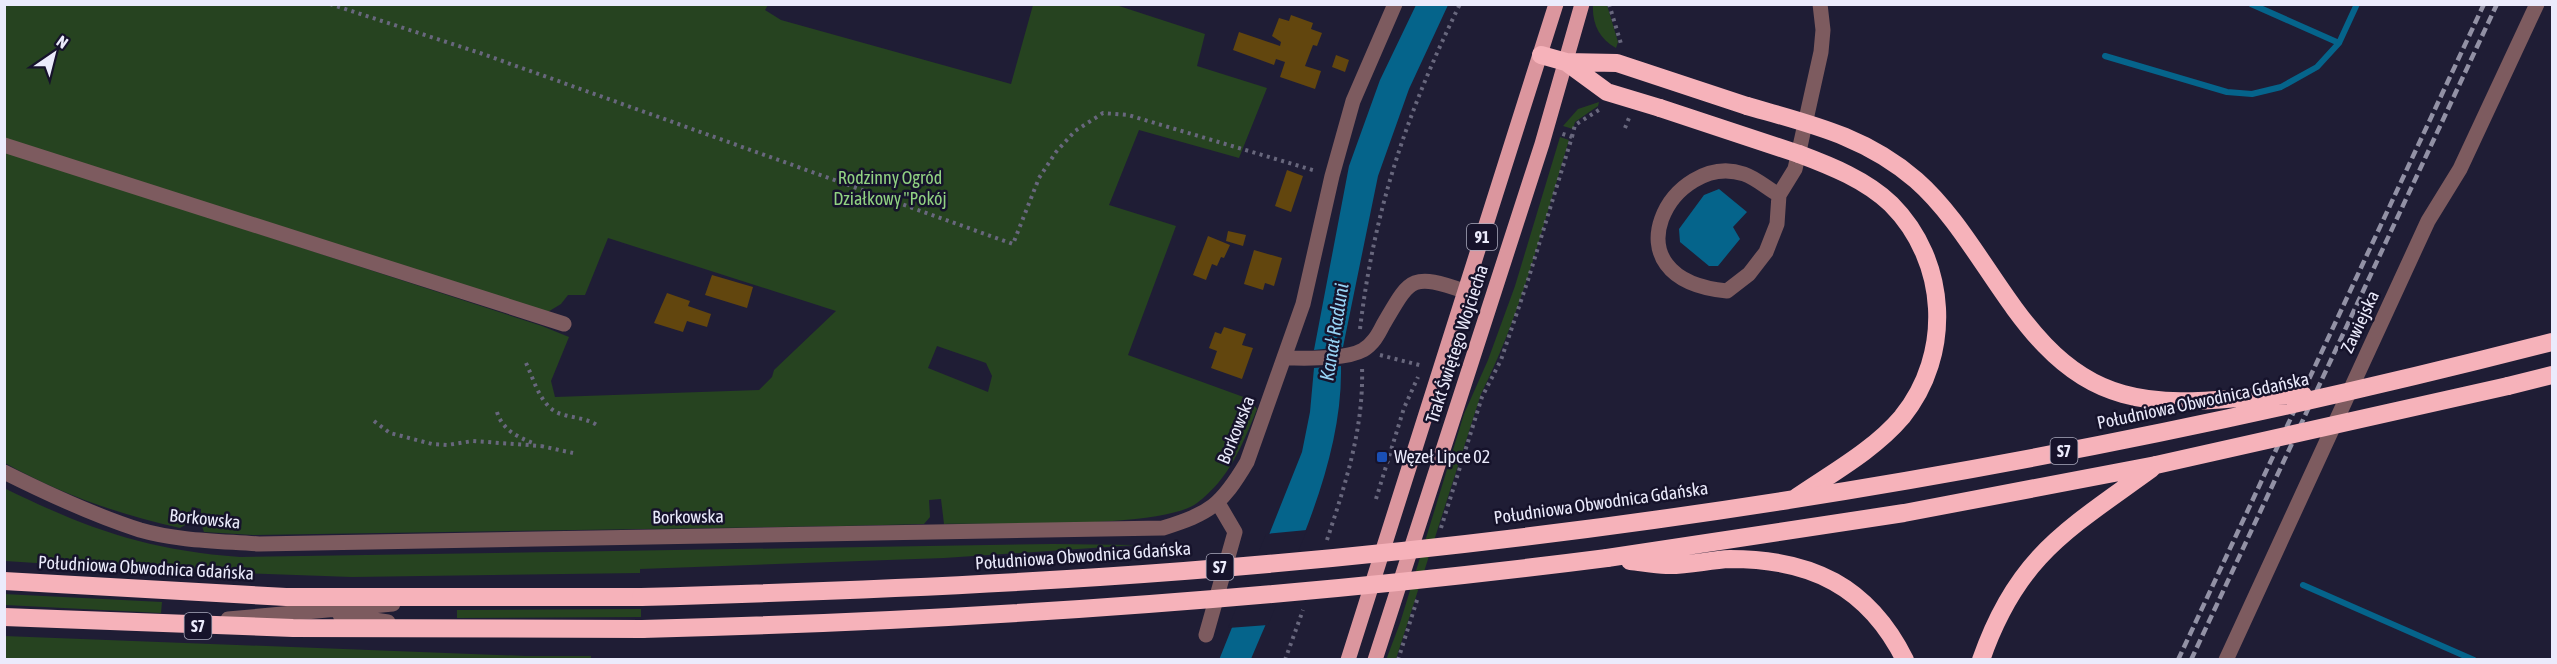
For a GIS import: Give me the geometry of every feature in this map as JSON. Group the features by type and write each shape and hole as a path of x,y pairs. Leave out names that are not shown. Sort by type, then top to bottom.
{"highway":[{"path":"1541,55 1566,62 1617,63 1840,133 1871,147 1896,164 1936,200 1962,232 2040,341 2059,360 2102,387 2123,394 2175,402 2220,401 2268,394 2329,396"},
{"path":"1566,62 1607,92 1820,162 1868,186 1890,204 1911,228 1929,262 1937,294 1938,321 1935,347 1916,397 1896,424 1881,437 1797,497"},
{"name":"Południowa Obwodnica Gdańska","path":"4,581 286,597 641,597 945,586 1188,570 1525,536 1797,497 2043,455 2329,396 2553,342"},
{"name":"S7","path":"4,617 159,625 391,630 642,629 898,621 1136,607 1415,581 1607,558 1904,513 2156,465 2374,418 2553,375"},
{"path":"1981,660 2002,608 2034,560 2081,520 2156,465"},
{"path":"1607,558 1667,566 1732,559 1800,567 1846,587 1865,602 1882,621 1905,660"}],"main road":[{"name":"Trakt Świętego Wojciecha","path":"1348,660 1410,472 1464,291 1556,4"},
{"name":"Trakt Świętego Wojciecha","path":"1375,660 1547,129 1582,4"}],"street":[{"path":"1285,358 1303,304 1332,176 1353,101 1395,4"},
{"path":"1779,195 1744,174 1717,171 1691,182 1666,206 1657,232 1661,258 1680,277 1706,289 1728,291 1749,274 1766,252 1777,224 1779,195 1795,169 1821,52 1820,4"},
{"name":"Zawiejska","path":"2226,660 2428,221 2460,169 2537,4"},
{"path":"4,145 564,324"},
{"name":"Trakt Świętego Wojciecha","path":"1285,358 1355,356 1369,345 1405,287 1417,280 1435,281 1464,291"},
{"name":"Borkowska","path":"4,472 64,501 141,530 192,539 259,544 1163,528 1202,516 1234,485 1247,462 1285,358"},
{"path":"1206,635 1235,532 1218,503"},
{"path":"162,590 456,630"},
{"path":"159,625 456,598"}],"path":[{"path":"330,4 480,53 1013,244 1039,178 1056,152 1075,131 1103,113 1128,115 1332,176"},
{"path":"1361,335 1379,216 1395,156 1427,73 1460,4"},
{"path":"1609,4 1622,46 1617,63"},
{"path":"1625,128 1630,114"},
{"path":"1327,543 1349,475 1359,434 1355,356"},
{"path":"1376,499 1404,408 1424,366 1392,358"},
{"path":"526,363 551,409 588,419 597,425"},
{"path":"497,412 500,421 510,432 541,446"},
{"path":"374,421 390,433 432,444 447,445 473,441 541,446 573,453"},
{"path":"1285,660 1305,605"}],"green space":[{"name":"Rodzinny Ogród Działkowy \"Pokój","path":"5,5 768,5 765,10 781,20 1011,84 1033,5 1116,5 1205,34 1197,66 1267,88 1239,158 1139,130 1109,205 1176,226 1128,355 1249,399 1257,409 1246,436 1226,472 1208,494 1197,503 1178,511 1115,521 944,524 941,499 929,500 930,517 924,524 253,535 204,532 201,524 201,509 192,507 187,524 180,528 135,517 90,502 46,484 5,463 5,151 542,326 569,337 551,381 555,397 759,390 772,377 774,370 836,311 608,238 585,295 568,295 561,304 546,313 5,139","holes":["937,346 986,363 992,376 988,392 928,368"]},
{"path":"1593,5 1607,5 1618,42 1616,48 1605,40 1598,30"},
{"path":"1599,102 1598,106 1575,122 1573,129 1563,126 1578,109"},
{"path":"1560,137 1569,140 1520,301 1481,394 1396,659 1386,660 1400,623 1464,414 1488,360 1515,286"},
{"path":"4,488 63,515 118,535 175,549 240,557 1053,544 1136,545 944,558 640,569 640,573 352,577 130,569 5,561"},
{"path":"4,594 162,602 161,613 5,605"},
{"path":"641,609 641,617 457,618 457,610"},
{"path":"4,636 526,656 591,656 591,659 5,660"}],"water":[{"name":"Kanał Raduni","path":"1416,5 1448,5 1409,89 1378,176 1343,347 1314,350 1349,166 1380,80"},
{"path":"1719,189 1747,212 1733,227 1740,239 1718,266 1709,266 1680,242 1679,229 1704,195"},
{"path":"1341,366 1339,404 1333,441 1323,479 1297,553 1251,659 1219,660 1302,452 1310,412 1314,368"}],"pier":[{"path":"1307,530 1268,625 1228,628 1266,534"}],"building":[{"path":"1291,15 1313,23 1311,29 1322,33 1317,46 1313,45 1305,66 1321,71 1315,89 1280,77 1285,62 1276,59 1274,65 1233,50 1239,32 1280,46 1281,42 1272,36 1279,18 1289,21"},
{"path":"1336,55 1349,60 1345,72 1332,67"},
{"path":"1287,170 1303,176 1291,212 1275,206"},
{"path":"1228,231 1246,235 1243,246 1226,241"},
{"path":"1208,236 1230,245 1217,266 1212,264 1206,280 1193,275"},
{"path":"1254,250 1282,258 1274,286 1265,283 1263,290 1244,284"},
{"path":"712,275 753,287 747,308 705,295"},
{"path":"667,293 690,301 688,306 711,314 707,327 687,321 683,332 654,323"},
{"path":"1224,327 1246,334 1242,345 1253,348 1242,379 1211,368 1217,351 1209,348 1215,332 1221,334"}],"waterway":[{"path":"2251,4 2339,43"},
{"path":"2105,56 2227,92 2252,94 2281,87 2317,67 2339,43 2357,4"},
{"path":"2303,585 2474,660"}],"railway":[{"path":"2178,660 2484,4"},
{"path":"2191,660 2497,4"}],"place":[{"name":"Węzeł Lipce 02","path":"1382,457"}]}
